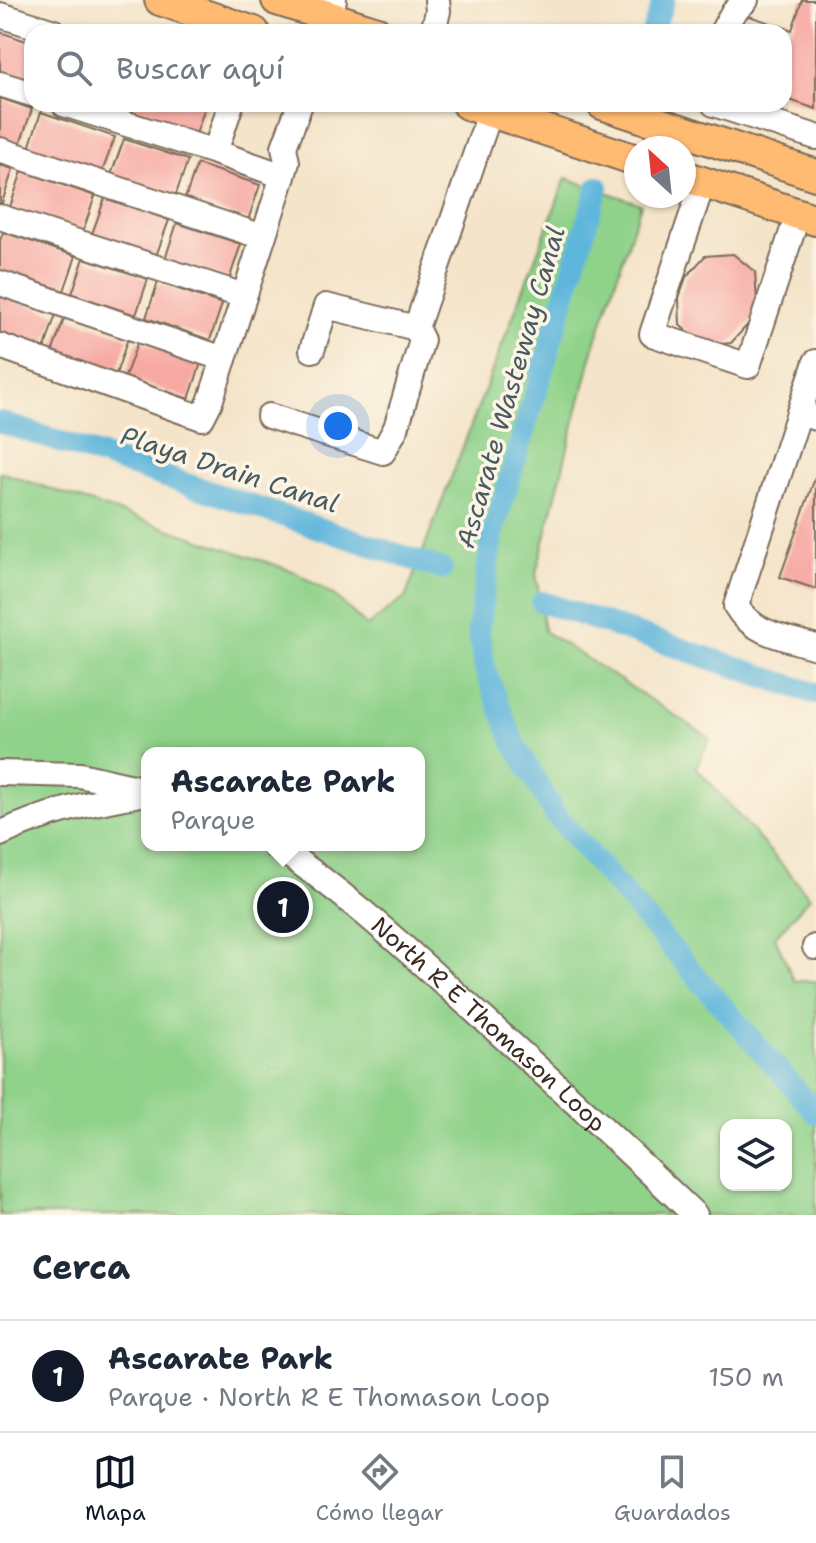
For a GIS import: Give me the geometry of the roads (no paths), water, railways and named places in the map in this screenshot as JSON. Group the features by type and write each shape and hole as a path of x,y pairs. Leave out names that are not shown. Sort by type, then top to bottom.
{"main road":[{"path":"160,0 230,24"},
{"path":"277,0 352,24"},
{"path":"491,112 624,156"},
{"path":"626,112 816,175"},
{"path":"696,180 807,217"}],"street":[{"path":"435,24 437,0"},
{"path":"726,24 746,0"},
{"path":"0,15 29,24"},
{"path":"0,84 24,92"},
{"path":"89,112 215,152 285,169"},
{"path":"215,152 228,112"},
{"path":"0,346 202,418 285,169 284,147 297,112"},
{"path":"285,169 299,154 312,112"},
{"path":"269,416 383,452 396,428 422,340 416,328 478,112"},
{"path":"694,135 701,112"},
{"path":"739,112 816,137"},
{"path":"0,150 263,237"},
{"path":"685,208 652,334 748,366 807,217"},
{"path":"0,217 244,296"},
{"path":"0,283 224,359"},
{"path":"312,350 326,306 416,328"},
{"path":"816,362 808,416 736,606 742,617 760,630 816,647"},
{"path":"0,773 80,775 141,790"},
{"path":"0,834 31,819 75,805 141,793"},
{"name":"North R E Thomason Loop","path":"283,851 312,870 394,938 602,1125 695,1215"}],"waterway":[{"name":"Ascarate Wasteway Canal","path":"655,24 664,0"},
{"name":"Ascarate Wasteway Canal","path":"598,187 492,536 478,631 486,672 514,743 556,816 816,1113"},
{"name":"Playa Drain Canal","path":"0,422 442,569"},
{"name":"Playa Drain Canal","path":"542,602 816,694"}],"place":[{"name":"Ascarate Park","path":"283,907"}]}
